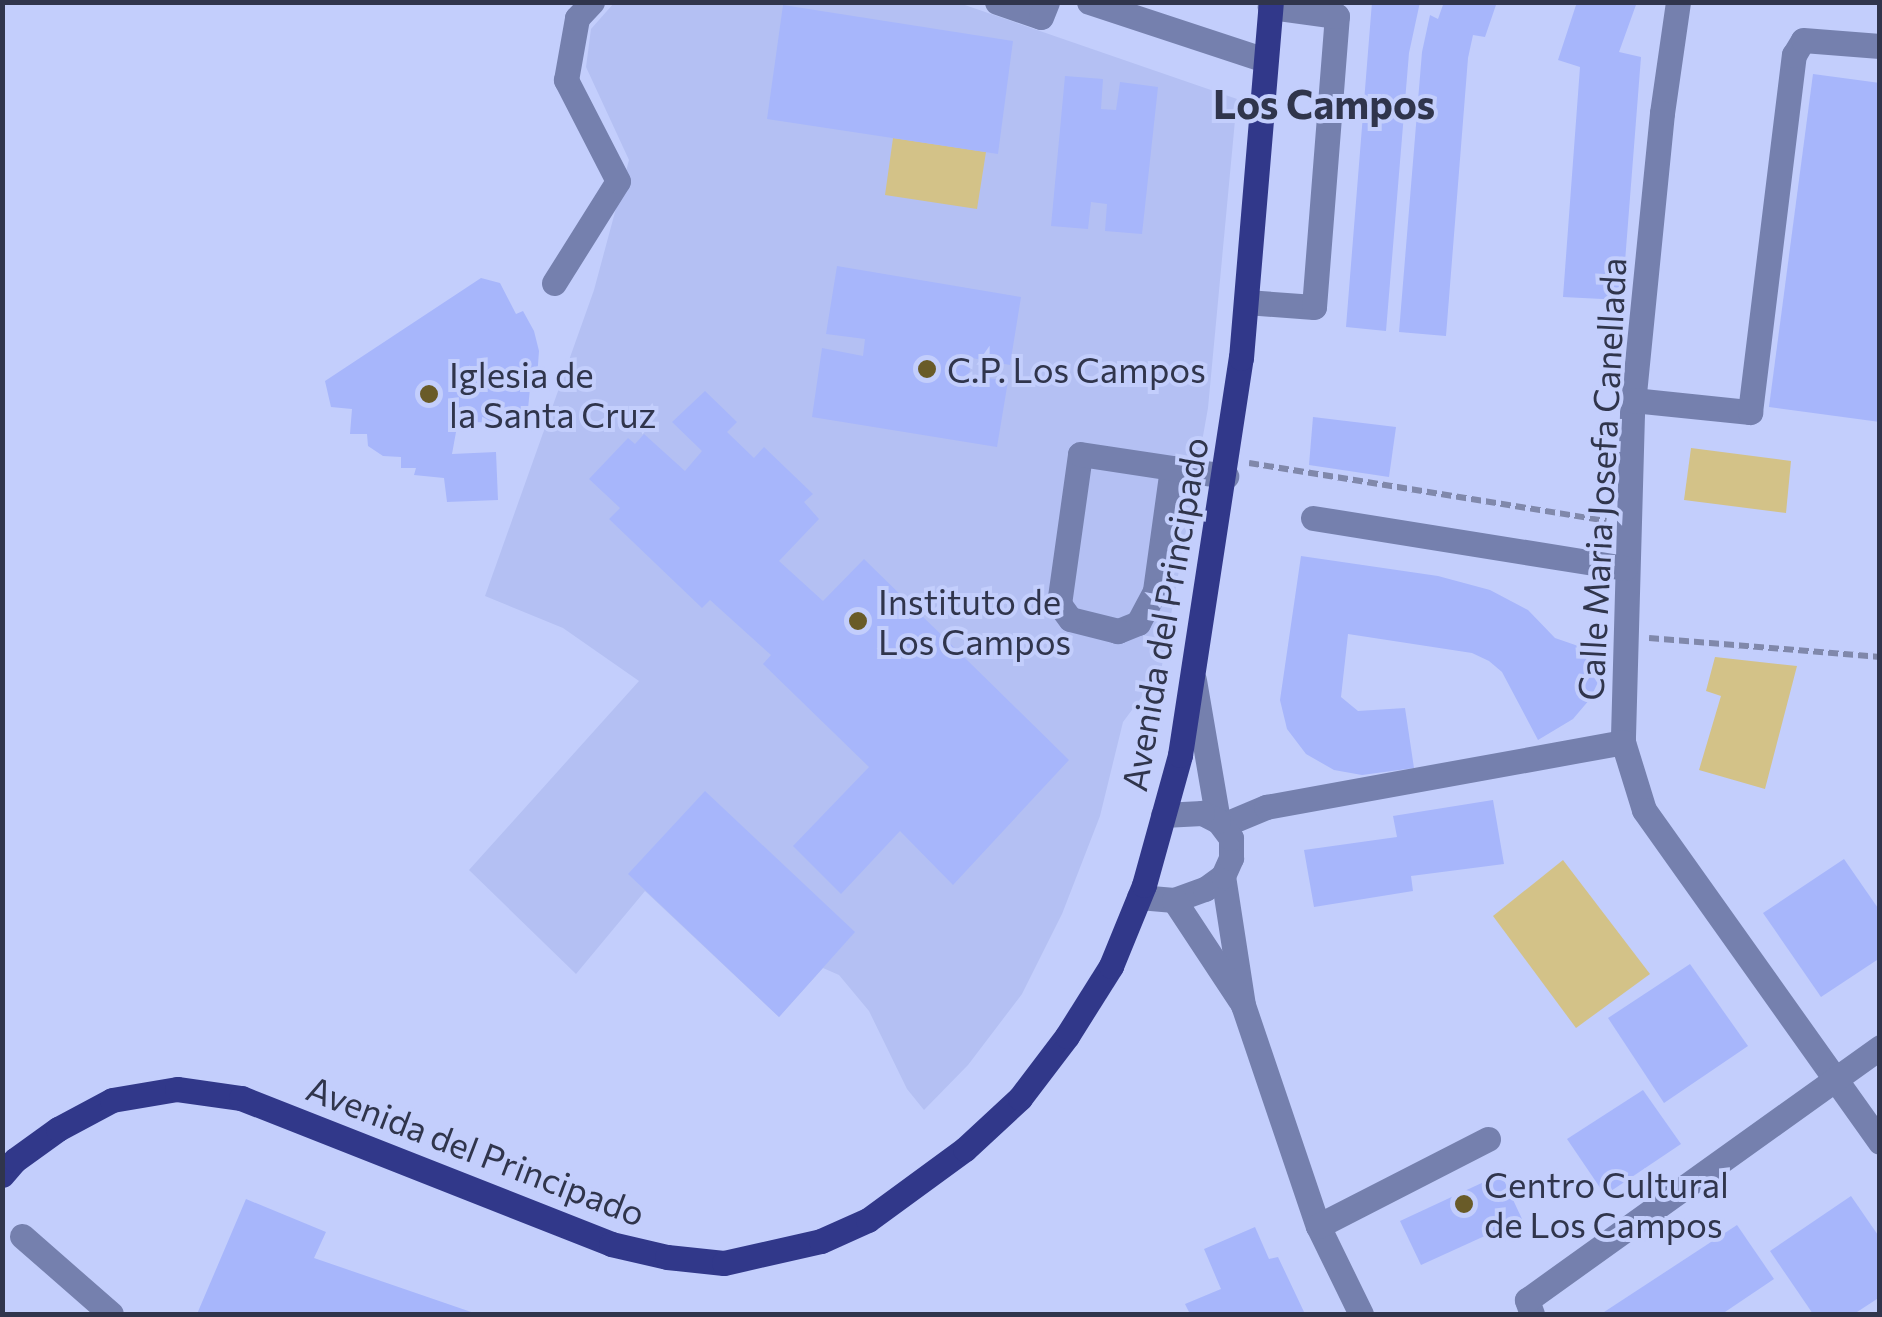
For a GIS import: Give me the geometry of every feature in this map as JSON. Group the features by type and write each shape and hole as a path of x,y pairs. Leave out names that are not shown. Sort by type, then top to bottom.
{"main road":[{"name":"Avenida del Principado","path":"2,1175 15,1160 58,1129 112,1100 177,1089 241,1098 611,1244 724,1263 772,1255 868,1220 965,1149 1020,1098 1068,1036 1111,966 1139,898 1163,815 1194,680 1227,468 1246,302 1270,5"}],"street":[{"path":"554,283 618,181 566,80 577,18 592,2"},
{"path":"997,2 1041,17 1047,2"},
{"path":"1089,2 1265,60"},
{"name":"Calle Maria Josefa Canellada","path":"1678,2 1633,400 1622,636 1622,742 1644,810 1880,1142"},
{"path":"1246,302 1314,308 1337,16 1270,5"},
{"path":"1633,400 1750,412 1794,55 1803,40 1822,38 1880,46"},
{"path":"1172,468 1155,591 1138,623 1118,631 1070,619 1058,604 1080,454 1172,468 1227,468"},
{"path":"1313,518 1625,568"},
{"path":"1139,898 1174,900 1205,889 1222,876 1232,858 1194,680"},
{"path":"1224,828 1300,802 1622,742"},
{"path":"1163,815 1202,813 1224,828"},
{"path":"1222,876 1244,1005 1318,1226 1361,1314"},
{"path":"1174,900 1244,1005"},
{"path":"1532,1314 1527,1300 1880,1048"},
{"path":"1318,1226 1488,1139"},
{"path":"22,1236 112,1314"}],"path":[{"path":"1227,468 1627,524"},
{"path":"1622,636 1880,657"}],"shaded area":[{"path":"614,3 959,3 1237,99 1208,408 1161,671 1123,722 1100,816 1062,914 1022,994 968,1065 924,1110 907,1089 869,1011 839,975 823,968 779,1017 645,891 576,974 469,870 639,681 563,628 485,596 594,290 629,160 586,67 591,29"},
{"path":"893,138 986,152 977,209 885,195"},
{"path":"1691,448 1791,461 1786,513 1684,500"},
{"path":"1715,657 1797,666 1765,789 1699,770 1721,696 1706,691"},
{"path":"1563,860 1650,974 1576,1028 1493,916"}],"building":[{"path":"1372,2 1420,2 1409,53 1386,331 1346,327"},
{"path":"1444,2 1497,2 1485,37 1473,35 1468,58 1446,336 1399,332 1422,52 1430,15 1438,19"},
{"path":"1577,2 1637,2 1619,52 1641,57 1622,300 1563,297 1580,67 1558,60"},
{"path":"783,5 1013,41 998,154 767,119"},
{"path":"1813,74 1880,83 1880,422 1769,407"},
{"path":"1065,76 1103,79 1101,109 1116,110 1120,82 1158,87 1142,234 1105,231 1107,204 1091,202 1088,229 1051,226"},
{"path":"837,266 1021,297 1010,365 972,358 969,375 1008,381 997,447 812,417 822,348 863,356 865,339 826,334"},
{"name":"Iglesia de la Santa Cruz","path":"481,278 500,283 516,314 523,311 539,351 537,378 531,378 528,409 510,424 458,421 452,454 496,452 498,500 447,502 444,478 414,475 416,468 401,468 401,457 383,456 368,446 367,434 350,434 352,409 331,407 325,381"},
{"path":"705,391 737,422 727,432 754,458 764,447 813,494 804,502 819,519 779,561 823,601 864,559 1069,760 953,885 900,831 841,894 793,846 869,767 763,664 771,655 710,600 702,608 609,519 620,508 589,479 628,438 635,444 644,434 685,471 702,451 672,422"},
{"path":"1313,417 1396,427 1389,477 1309,465"},
{"path":"1301,556 1438,576 1490,590 1528,610 1555,638 1610,657 1590,699 1573,719 1538,740 1502,672 1489,661 1472,653 1348,634 1341,697 1358,711 1405,708 1414,768 1362,775 1334,770 1306,754 1287,729 1280,700"},
{"path":"705,791 855,932 779,1017 628,874"},
{"path":"1493,800 1504,864 1411,876 1413,891 1314,907 1304,850 1397,837 1393,816"},
{"path":"1844,859 1880,911 1880,958 1821,997 1763,913"},
{"path":"1690,964 1748,1046 1664,1103 1608,1018"},
{"path":"1643,1090 1681,1144 1605,1195 1567,1139"},
{"path":"1501,1174 1522,1219 1421,1265 1400,1221"},
{"path":"1851,1196 1880,1238 1880,1297 1854,1314 1813,1314 1770,1251"},
{"path":"246,1199 326,1232 314,1258 477,1314 197,1314"},
{"path":"1737,1225 1774,1279 1722,1314 1601,1314"},
{"path":"1255,1227 1269,1259 1278,1257 1305,1314 1190,1314 1185,1304 1221,1289 1204,1249"}],"place":[{"name":"C.P. Los Campos","path":"927,369"},
{"name":"Iglesia de la Santa Cruz","path":"429,394"},
{"name":"Instituto de Los Campos","path":"858,621"},
{"name":"Centro Cultural de Los Campos","path":"1464,1204"}],"district":[{"name":"Los Campos","path":"1324,103"}]}
